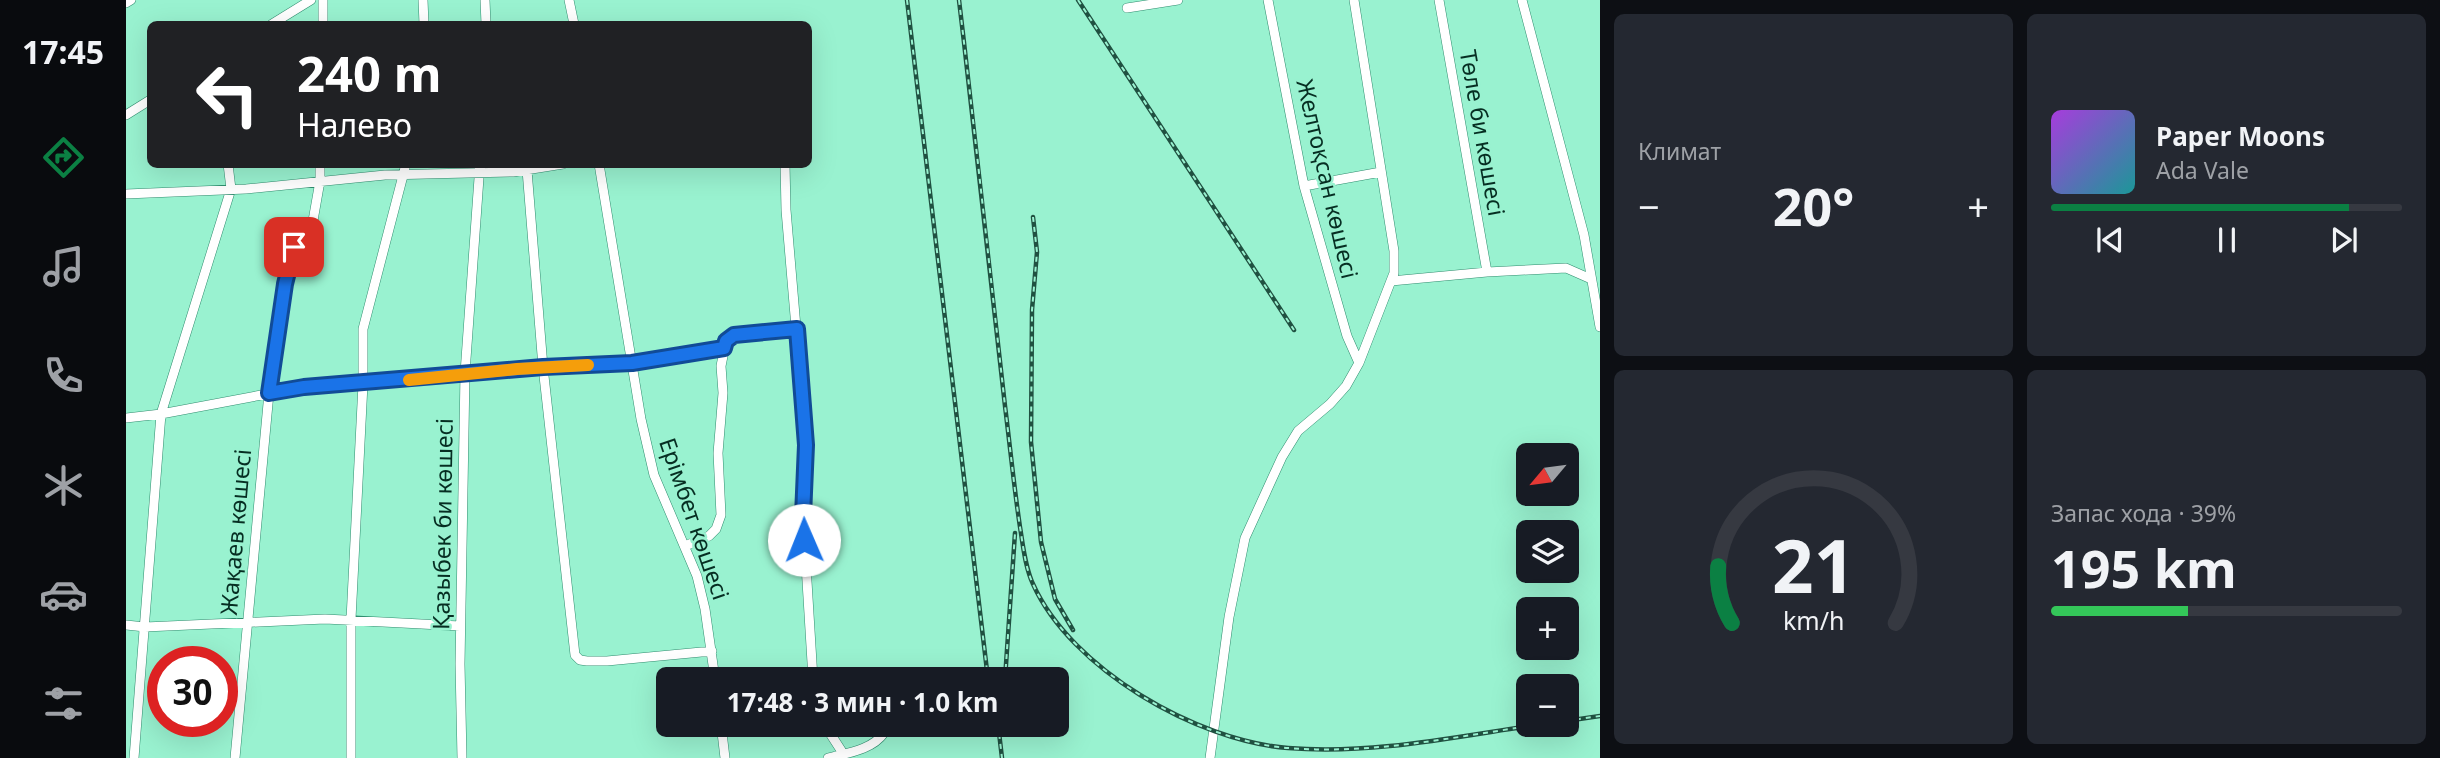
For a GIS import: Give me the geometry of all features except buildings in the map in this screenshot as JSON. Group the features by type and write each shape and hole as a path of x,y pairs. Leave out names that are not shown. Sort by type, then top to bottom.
{"street":[{"path":"126,3 131,0"},
{"path":"277,21 311,0"},
{"path":"323,0 323,21"},
{"path":"423,0 424,21"},
{"path":"485,0 486,21"},
{"path":"569,0 573,21"},
{"path":"1128,8 1150,2 1178,0"},
{"name":"Желтоқсан көшесі","path":"1268,0 1304,186 1347,336 1359,363"},
{"path":"1210,758 1229,617 1245,538 1282,457 1298,431 1330,404 1346,386 1359,363 1394,273 1394,251 1354,0"},
{"name":"Төле би көшесі","path":"1439,0 1486,272"},
{"path":"1522,0 1584,235 1600,327"},
{"path":"126,115 147,102"},
{"path":"134,758 161,414 231,190 228,168"},
{"name":"Жақаев көшесі","path":"235,758 269,393 285,284 294,247 311,232 320,168"},
{"path":"126,194 231,190 405,170 539,168"},
{"name":"Ерімбет көшесі","path":"600,168 641,419 654,475 697,576 714,667"},
{"path":"785,168 786,210 806,445 803,516 812,667"},
{"name":"Қазыбек би көшесі","path":"462,758 460,626 465,373 480,169"},
{"path":"351,758 351,620 363,384 363,329 405,170"},
{"path":"527,170 543,367 575,655 580,660 587,661 712,650"},
{"path":"1304,186 1381,172"},
{"path":"1391,281 1566,268 1591,279"},
{"path":"685,546 709,536 716,529 721,514 718,453 723,393 721,366 726,341 734,335 797,329"},
{"path":"126,418 304,387 543,367 632,363 724,348"},
{"path":"126,625 145,627 351,620 460,626"},
{"path":"723,737 725,758"},
{"path":"833,737 845,756"},
{"path":"828,758 845,756 870,746 881,737"}],"railway":[{"path":"907,0 987,667"},
{"path":"959,0 1020,527 1030,577 1051,615 1076,645 1106,671 1141,695 1177,715 1215,731 1252,742 1288,748 1352,749 1416,743 1516,728"},
{"path":"1078,0 1294,330"},
{"path":"1033,217 1037,252 1032,310 1031,442 1041,542 1055,599 1073,630"},
{"path":"1006,667 1015,533"},
{"path":"1579,719 1600,716"},
{"path":"1000,737 1002,758"}],"slow traffic":[{"path":"409,380 465,373 588,365"}],"route":[{"path":"294,247 285,284 269,393 304,387 517,369 632,363 724,348 726,341 734,335 797,329 806,445 804,540"}]}
